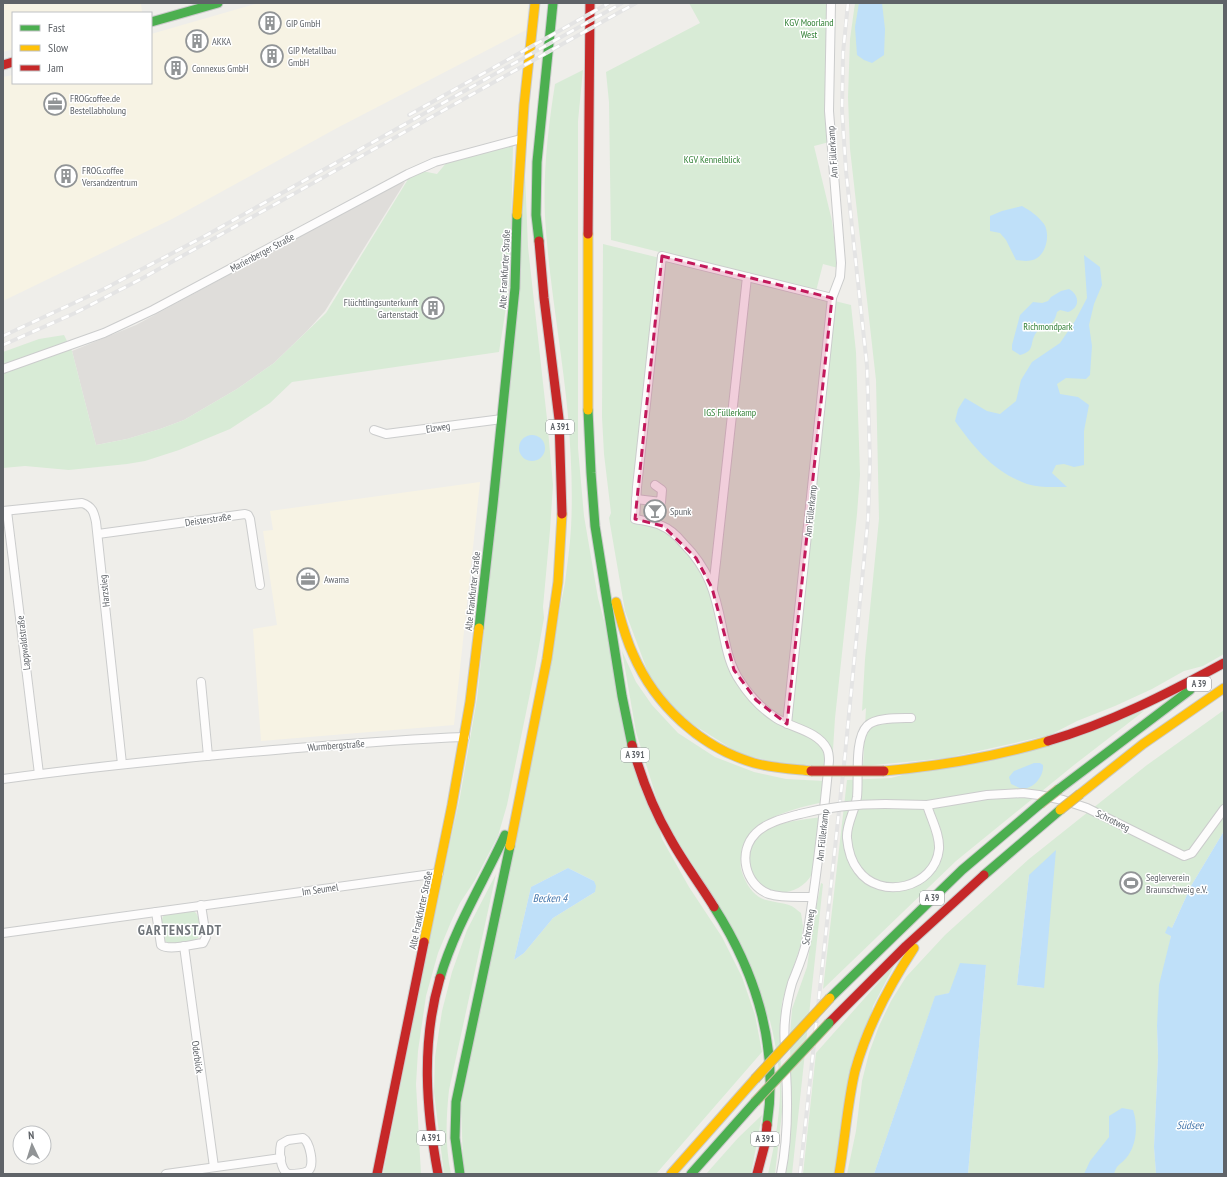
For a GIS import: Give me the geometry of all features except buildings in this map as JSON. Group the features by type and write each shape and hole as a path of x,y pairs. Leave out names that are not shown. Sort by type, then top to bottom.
{"main road":[{"path":"152,22 218,3"},
{"name":"Alte Frankfurter Straße","path":"377,1174 439,873 465,738 474,674 515,288 517,204 521,139 535,3"},
{"name":"A 391","path":"438,1174 431,1140 427,1101 427,1038 430,1018 439,980 458,928 504,837 521,792 547,659 558,582 562,531 562,484 559,419 544,298 536,215 537,162 553,3"},
{"name":"A 391","path":"590,3 588,318 590,460 593,503 611,630 631,738 643,781 659,818 674,845 731,934 750,975 762,1016 768,1047 770,1102 765,1144 757,1174"},
{"path":"590,460 603,537 618,608 625,637 634,659 656,696 687,728 725,751 746,760 767,766 810,771 884,771 952,764 1019,750 1113,718 1224,663"},
{"name":"A 39","path":"671,1174 755,1079 830,998 962,870 1059,789 1142,725 1224,667"},
{"name":"A 39","path":"691,1174 755,1102 829,1023 906,946 1060,810 1143,744 1224,688"},
{"path":"460,1174 455,1144 454,1116 456,1102 521,792"},
{"path":"839,1174 845,1143 851,1092 871,1022 888,988 930,925"},
{"path":"423,1138 421,1117 427,1101"}],"street":[{"name":"Am Füllerkamp","path":"788,724 832,298 840,277 841,263 829,111 831,3"},
{"name":"Marienberger Straße","path":"3,369 99,335 150,312 408,174 442,160 521,139"},
{"name":"Am Füllerkamp","path":"812,897 818,865 830,761 828,750 820,740 776,718 747,691 734,670 726,646 712,588 703,567 680,540 663,526 636,519 636,499 662,256 832,298"},
{"name":"Am Füllerkamp","path":"712,588 747,277"},
{"name":"Elzweg","path":"374,430 386,434 502,419"},
{"path":"636,499 661,502 662,490 655,485"},
{"name":"Harzstieg","path":"5,511 82,503 93,509 98,534 122,764"},
{"name":"Lappwaldstraße","path":"5,511 39,774"},
{"name":"Deisterstraße","path":"98,534 245,514 248,515 250,519 260,585"},
{"path":"201,682 208,756"},
{"path":"911,718 872,722 867,726 860,742 857,797 847,830 850,854 853,862 862,875 874,884 896,887 905,886 912,883 926,874 935,862 939,848 938,836 927,805"},
{"name":"Wurmbergstraße","path":"3,779 122,764 208,756 337,745 465,738"},
{"name":"Schrotweg","path":"781,1174 788,1113 784,1034 785,1019 788,997 805,944 812,897 769,894 758,887 748,874 745,861 748,846 756,832 776,821 833,807 867,804 927,805 987,795 1023,794 1051,797 1087,808 1184,856 1192,852 1224,809"},
{"name":"Im Seumel","path":"3,933 439,873"},
{"path":"156,912 161,945 167,948 184,946 203,942 205,940 206,937 201,905"},
{"name":"Oderblick","path":"184,946 214,1167"},
{"path":"303,1138 308,1144 312,1166 306,1172 288,1174 283,1168 281,1158 280,1148 284,1142 303,1138"},
{"path":"169,1174 281,1158"}],"highlighted area":[{"path":"662,256 832,298 787,724 756,700 734,670 712,588 696,558 663,526 635,519"}],"shaded area":[{"path":"3,3 141,3 142,12 12,12 12,49 3,52"},
{"path":"259,3 528,3 526,30 337,128 172,219 3,301 3,77 12,75 12,84 152,84 152,34"},
{"path":"405,182 325,311 274,363 237,389 184,420 127,439 96,445 72,351 136,325 399,183"},
{"path":"480,482 454,725 261,741 253,629 277,625 263,531 273,530 270,511"}],"green space":[{"name":"KGV Kennelblick","path":"689,3 836,3 834,20 832,89 833,141 814,146 832,221 838,268 823,264 816,291 611,240 609,102 606,72 700,23"},
{"name":"Richmondpark","path":"855,3 1224,3 1224,654 1203,666 1184,671 1152,689 1077,721 1050,735 947,758 863,766 866,708 862,711 865,659 879,519 876,380 850,149 848,97 850,39"},
{"path":"583,70 578,121 578,448 584,516 598,598 662,839 689,887 722,937 742,977 755,1015 762,1052 656,1174 466,1174 463,1163 461,1106 565,583 571,535 572,486 568,416 549,267 545,217 547,150 555,84","holes":["568,868 594,881 595,892 553,918 524,953 514,960 531,887"]},
{"path":"513,144 510,282 499,352 292,382 270,403 230,429 179,450 145,461 69,470 25,466 3,468 3,352 39,339 64,335 72,351 96,445 127,439 184,420 237,389 274,363 326,313 410,176 422,171 437,174 447,162"},
{"path":"525,173 528,247 553,485 543,607 544,618 507,805 498,836 475,880 460,903 451,922 438,953 426,996 418,1051 416,1084 421,1174 383,1174 439,892 460,797 477,699 499,492 521,202"},
{"name":"IGS Füllerkamp","path":"603,244 851,305 856,352 860,475 835,718 832,766 788,765 740,754 678,715 649,675 625,611 609,518 611,513 604,454 602,417"},
{"path":"622,651 636,682 652,705 678,733 715,757 754,772 786,779 825,781 823,802 785,812 761,824 751,832 744,842 741,854 742,873 753,892 762,899 794,907 801,913 803,926 801,944 782,1002 780,1034 782,1112 775,1174 768,1174 777,1124 780,1085 777,1057 770,1021 659,806 636,732"},
{"path":"1224,710 1224,831 1191,886 1172,928 1165,933 1171,935 1157,1026 1158,1057 1154,1147 1156,1174 968,1174 986,965 949,993 935,997 874,1174 847,1174 856,1131 862,1081 869,1053 879,1026 891,1001 906,977 945,935 1029,859 1147,765","holes":["1029,875 1044,988 1017,985"]},
{"path":"1144,711 1074,765 956,861 823,989 847,780 891,778"},
{"path":"822,817 815,864 812,874 807,881 794,890 787,892 771,891 757,883 750,871 748,858 749,851 755,839 760,834 774,826 798,820"},
{"path":"496,874 449,1090 447,1132 451,1174 444,1174 434,1092 435,1057 442,1011 452,972 467,930"},
{"path":"821,883 823,884 792,1174 785,1174 791,1119 790,1035 792,1009 807,967"},
{"path":"194,911 198,916 200,924 198,938 182,943 166,942 163,936 162,928 162,918 164,915"},
{"path":"895,964 873,1006 836,1174 803,1174 816,1053"},
{"path":"762,1115 751,1174 706,1174 738,1138"}],"water":[{"path":"859,3 882,3 885,29 884,55 872,63 857,55 855,27"},
{"path":"1022,206 1044,224 1047,232 1043,251 1037,258 1030,261 1016,260 1006,240 1000,233 990,231 990,216"},
{"path":"1084,255 1100,267 1102,285 1094,304 1089,325 1092,346 1090,375 1086,379 1066,378 1057,384 1060,394 1078,397 1089,405 1084,431 1084,465 1074,467 1064,464 1056,465 1052,473 1067,487 1047,487 1027,484 1015,479 995,466 970,441 955,421 958,409 965,398 987,411 1000,414 1016,401 1021,380 1032,362 1060,343 1075,321 1087,298"},
{"path":"1069,289 1077,298 1075,308 1068,312 1060,310 1057,312 1051,323 1039,329 1034,337 1030,349 1025,353 1020,355 1012,350 1020,315 1033,302 1042,303 1048,301 1051,297 1061,291"},
{"path":"532,435 541,439 545,448 541,457 532,461 523,457 519,448 523,439"},
{"path":"1034,763 1040,763 1043,765 1043,770 1042,774 1033,785 1020,788 1011,784 1009,777 1014,771"},
{"name":"Südsee","path":"1224,831 1224,1174 1156,1174 1154,1147 1158,1057 1157,1026 1159,985 1171,936 1165,933 1168,926 1172,928 1191,886"},
{"path":"1056,850 1044,988 1017,985 1029,875"},
{"name":"Becken 4","path":"568,868 594,881 596,886 595,892 553,918 524,953 514,960 531,887"},
{"path":"960,963 986,965 968,1174 874,1174 935,996 949,993"},
{"path":"1122,1108 1133,1110 1135,1116 1136,1134 1133,1147 1125,1160 1115,1170 1114,1174 1084,1174 1090,1161 1109,1137 1109,1116"}],"railway":[{"path":"409,115 609,3"},
{"path":"3,336 104,289 205,236 622,3"},
{"path":"3,345 75,313 141,279 636,3"},
{"path":"800,1174 845,755 868,519 870,460 867,366 846,171 842,110 843,53 848,3"}],"traffic: fast":[{"path":"152,22 218,3"},
{"path":"539,241 536,215 537,162 553,3"},
{"path":"479,628 515,288 517,215"},
{"path":"588,410 595,526 622,696 632,745"},
{"path":"1059,789 1190,690"},
{"path":"1040,804 1059,789"},
{"path":"830,998 962,870 1040,804"},
{"path":"984,875 1060,810"},
{"path":"440,978 461,923 505,835"},
{"path":"460,1174 455,1138 456,1102 510,846"},
{"path":"714,907 742,958 761,1012 767,1039 770,1067 770,1096 767,1125"},
{"path":"755,1102 829,1023"},
{"path":"691,1174 755,1102"}],"traffic: slow":[{"path":"517,215 524,105 535,3"},
{"path":"588,234 588,410"},
{"path":"510,846 547,659 558,582 562,514"},
{"path":"616,602 623,628 642,673 667,707 682,722 698,735 734,756 761,765 811,771"},
{"path":"424,942 452,805 470,702 479,628"},
{"path":"1080,794 1143,744 1224,688"},
{"path":"884,771 967,760 1007,752 1048,741"},
{"path":"1060,810 1080,794"},
{"path":"839,1174 850,1097 860,1055 872,1023 880,1007 914,948"},
{"path":"755,1079 830,998"},
{"path":"671,1174 755,1079"}],"traffic: jam":[{"path":"588,234 590,3"},
{"path":"3,65 12,62"},
{"path":"539,241 544,298 559,419 562,514"},
{"path":"1048,741 1116,717 1181,686 1224,663"},
{"path":"632,745 643,781 658,816 680,856 714,907"},
{"path":"811,771 884,771"},
{"path":"829,1023 906,946 984,875"},
{"path":"377,1174 424,942"},
{"path":"438,1174 428,1101 427,1076 430,1027 440,978"},
{"path":"757,1174 765,1144 767,1125"}],"place":[{"name":"GIP GmbH","path":"270,23"},
{"name":"AKKA","path":"197,41"},
{"name":"GIP Metallbau GmbH","path":"272,56"},
{"name":"Connexus GmbH","path":"176,68"},
{"name":"FROGcoffee.de Bestellabholung","path":"55,104"},
{"name":"FROG.coffee Versandzentrum","path":"66,176"},
{"name":"Flüchtlingsunterkunft Gartenstadt","path":"433,308"},
{"name":"Spunk","path":"655,511"},
{"name":"Awama","path":"308,579"},
{"name":"Seglerverein Braunschweig e.V.","path":"1131,883"}],"district":[{"name":"GARTENSTADT","path":"180,930"}],"park label":[{"name":"KGV Moorland West","path":"809,28"}]}
